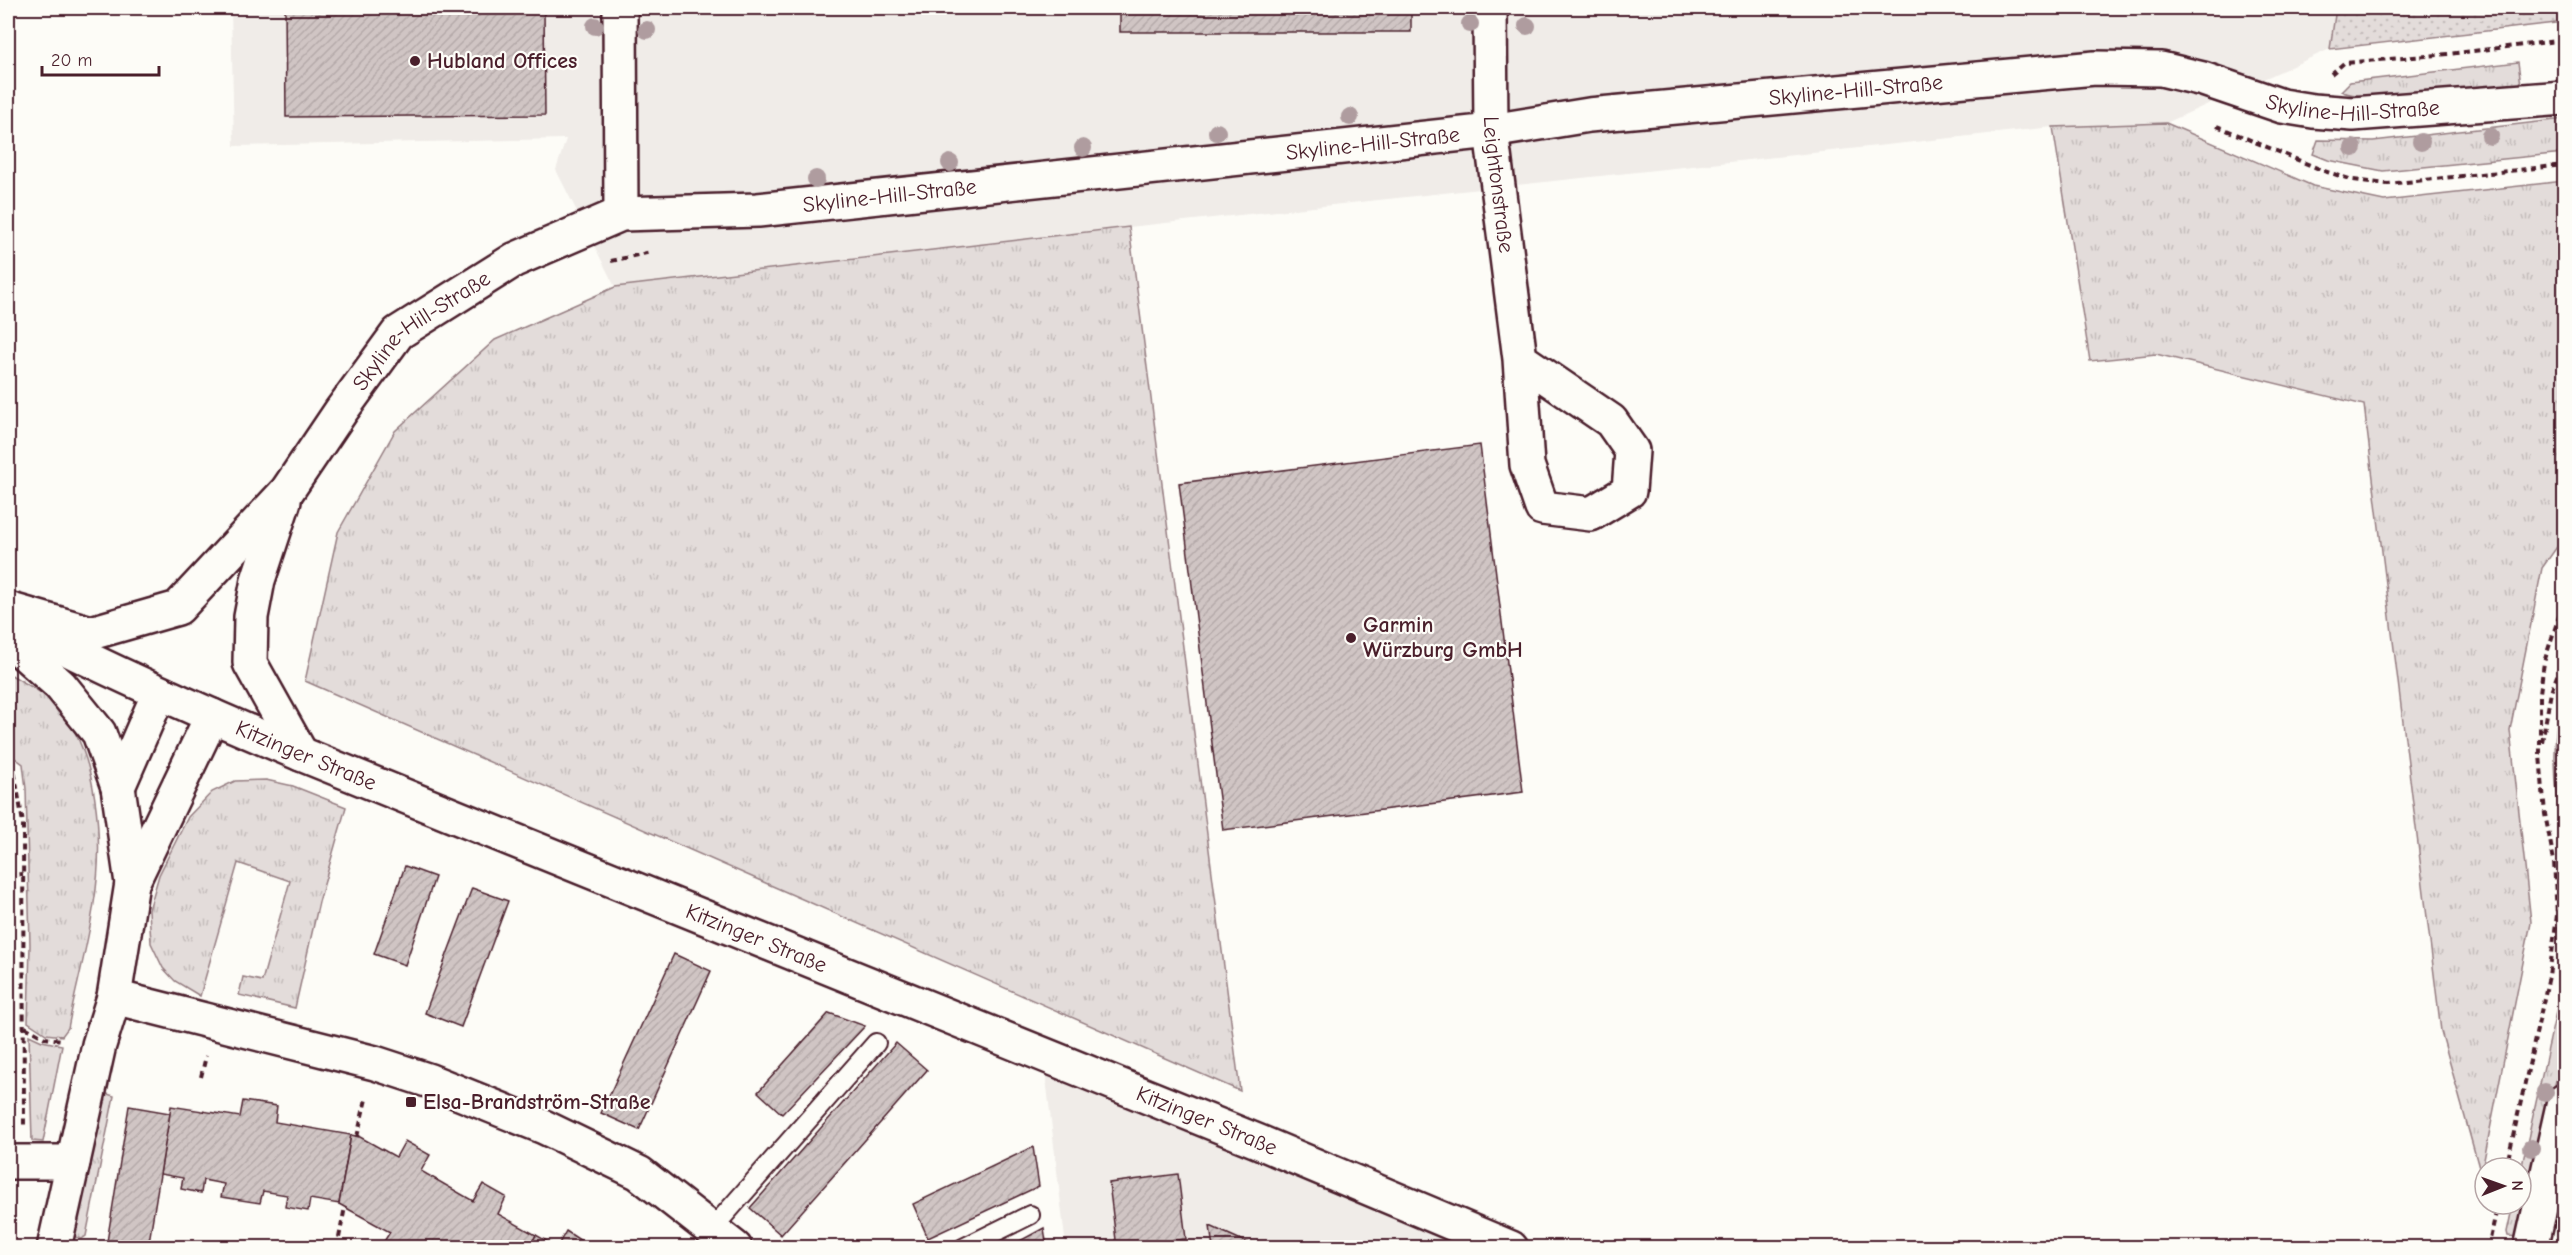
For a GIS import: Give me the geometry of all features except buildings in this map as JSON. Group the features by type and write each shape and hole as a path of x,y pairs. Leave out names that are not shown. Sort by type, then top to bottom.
{"street":[{"path":"620,8 621,214"},
{"name":"Leightonstraße","path":"1490,8 1491,131 1520,359 1527,465 1542,508 1591,514 1629,491 1632,451 1611,421 1520,359"},
{"name":"Skyline-Hill-Straße","path":"8,609 91,633 178,608 287,491 341,411 399,333 513,260 621,214 758,210 1491,131 1590,115 2096,68 2161,69 2203,79 2282,106 2353,114 2565,98"},
{"name":"Skyline-Hill-Straße","path":"287,491 258,580 251,617 250,663 301,754"},
{"name":"Kitzinger Straße","path":"8,619 68,651 159,693 301,754 1268,1146 1511,1248"},
{"path":"8,639 60,685 99,733 118,786 132,884"},
{"path":"118,786 159,693"},
{"path":"54,1248 99,1045 114,997 132,884 212,716"},
{"path":"114,997 375,1063 430,1081 544,1127 639,1173 724,1238"},
{"path":"2532,1248 2565,1101"},
{"path":"16,1162 72,1162"}],"lane":[{"path":"724,1238 876,1043"},
{"path":"963,1248 1030,1215"}],"path":[{"path":"2313,111 2318,86 2344,63 2449,54 2565,40"},
{"path":"2209,122 2324,171 2353,180 2388,184 2565,165"},
{"path":"607,262 660,251"},
{"path":"2509,1156 2549,976 2557,915 2554,861 2545,814 2540,755 2540,693 2544,662 2565,601"},
{"path":"2540,755 2551,692 2565,657"},
{"path":"8,765 14,770 23,823 16,1162"},
{"path":"8,874 23,874"},
{"path":"337,1248 345,1207"},
{"path":"2488,1248 2495,1216"}],"shaded area":[{"path":"231,8 2336,8 2330,49 2166,123 2053,127 1129,227 615,287 556,170 566,139 234,146"},
{"path":"1043,1053 1506,1247 1066,1247"}],"green space":[{"path":"2336,8 2564,8 2564,22 2330,49"},
{"path":"2518,62 2521,85 2376,97 2341,91 2350,82"},
{"path":"2564,119 2564,153 2383,171 2328,160 2313,154 2318,140 2373,141"},
{"path":"2166,123 2313,186 2384,201 2564,181 2564,537 2542,568 2510,730 2531,922 2485,1156 2476,1156 2441,1031 2364,405 2156,354 2090,361 2053,127"},
{"path":"1129,227 1240,1091 305,681 338,532 395,431 495,340 615,287"},
{"path":"8,673 54,703 69,722 81,745 95,797 98,853 94,903 68,1028 62,1036 46,1034 28,1022 30,945 26,789 23,764 8,753"},
{"path":"2564,683 2564,836 2556,779 2555,740"},
{"path":"266,780 293,786 346,807 319,902 295,1008 239,995 243,977 262,981 290,881 238,863 200,996 175,981 163,968 151,943 149,910 159,875 188,817 212,792 235,781"},
{"path":"2564,976 2564,1045 2533,1181 2533,1156 2524,1156"},
{"path":"29,1035 42,1041 62,1045 43,1142 32,1141"},
{"path":"104,1093 114,1096 86,1236 82,1239 75,1237 74,1233"},
{"path":"2510,1216 2525,1216 2519,1237 2508,1236"}],"place":[{"name":"Hubland Offices","path":"415,61"},
{"name":"Garmin Würzburg GmbH","path":"1351,638"},
{"name":"Elsa-Brandström-Straße","path":"411,1102"}]}
